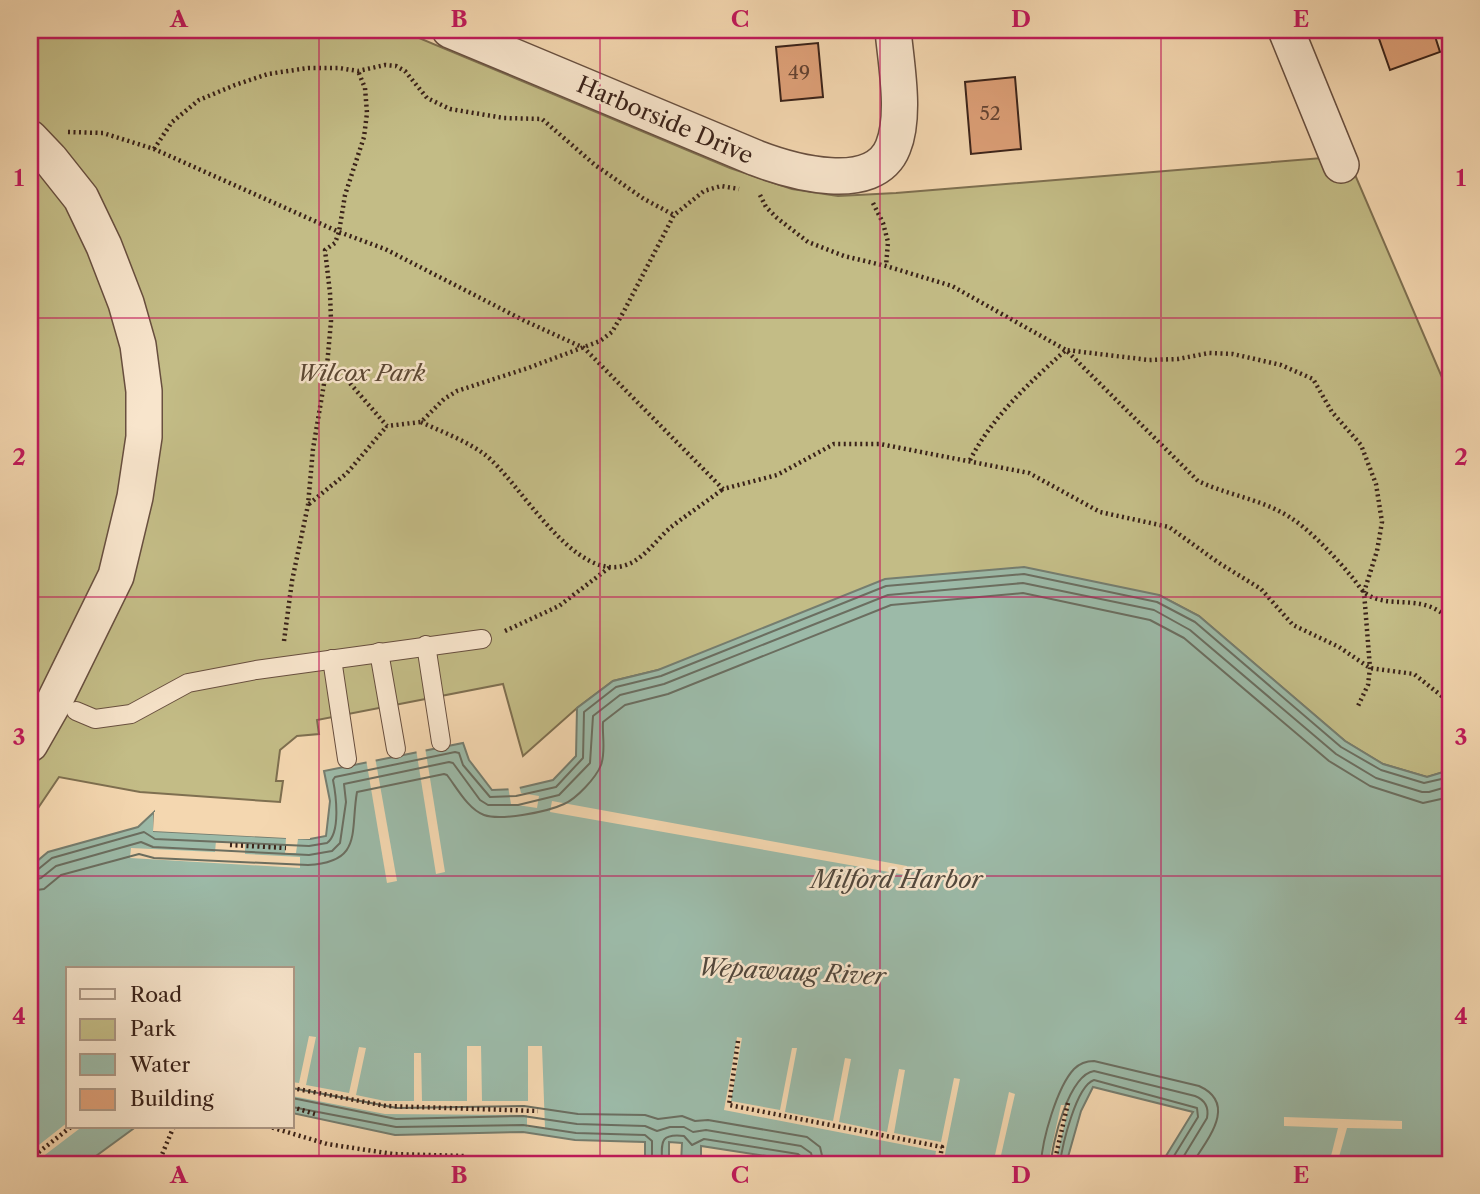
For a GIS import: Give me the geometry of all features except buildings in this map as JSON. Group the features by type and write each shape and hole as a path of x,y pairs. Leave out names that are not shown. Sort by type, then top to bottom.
{"street":[{"name":"Harborside Drive","path":"450,30 780,167 827,175 854,175 875,166"},
{"path":"875,166 893,148 898,114 898,77 893,30"},
{"path":"1286,30 1341,165"},
{"path":"30,744 54,702 116,576 132,509 144,437 144,391 138,345 127,303 81,198 31,139"}],"lane":[{"path":"76,711 95,719 131,714 188,683 332,659 482,639"},
{"path":"426,645 440,742"},
{"path":"379,652 396,749"},
{"path":"332,659 347,759"}],"path":[{"path":"153,149 172,122 198,100 235,85 268,75 308,68 358,71 385,65 397,66 405,71 427,98 450,109 504,118 542,119 595,165 644,200 674,215"},
{"path":"281,667 292,581 308,505 313,449 327,366 330,307 325,250 335,243 339,232 345,195 364,137 367,113 365,88 358,71"},
{"path":"31,139 54,133 81,131 103,133 153,149 418,265 525,321 584,348 723,489"},
{"path":"875,166 872,199 888,242 886,266"},
{"path":"421,422 444,399 457,391 584,348 612,332 674,215 704,191 721,186 743,189"},
{"path":"756,192 778,218 808,242 844,256 952,286 1066,350 1198,481 1217,490 1245,496 1271,507 1301,525 1364,592 1380,599 1425,604 1443,613 1450,620"},
{"path":"970,460 979,442 1034,379 1066,350 1149,360 1178,359 1209,353 1233,354 1281,365 1312,379 1332,412 1361,445 1376,484 1382,522 1377,551 1364,592 1370,668 1368,685 1357,706"},
{"path":"327,366 341,373 387,426"},
{"path":"308,505 347,473 387,426 421,422 484,454 502,471 556,536 585,559 611,567 630,564 672,527 723,489 776,475 834,444 880,444 1029,473 1100,512 1169,527 1219,564 1261,589 1293,625 1339,647 1370,668 1414,674 1443,697 1450,694"},
{"path":"482,639 559,606 611,567"},
{"path":"230,845 286,848"},
{"path":"738,1041 729,1105 942,1147 939,1164"},
{"path":"294,1088 386,1106 538,1111"},
{"path":"1054,1164 1068,1103"},
{"path":"294,1108 315,1114"},
{"path":"30,1159 69,1128"},
{"path":"158,1164 173,1128"},
{"path":"274,1128 327,1144 393,1154 465,1156"}],"green space":[{"name":"Wilcox Park","path":"30,30 400,30 730,168 792,189 838,196 1347,156 1450,396 1450,770 1427,777 1383,764 1345,741 1199,616 1159,595 658,670 613,681 577,708 523,756 503,684 317,720 319,734 297,736 280,750 276,781 283,781 280,802 140,792 59,777 30,820"}],"water":[{"name":"Milford Harbor","path":"1024,567 1159,595 1199,616 1345,741 1383,764 1427,777 1450,770 1450,1164 1161,1164 1193,1112 1093,1087 1081,1111 1066,1164 818,1164 701,1146 701,1164 681,1164 682,1143 669,1142 669,1164 645,1164 645,1142 575,1140 523,1132 395,1135 294,1113 294,967 66,967 66,1128 134,1128 85,1164 30,1164 30,867 48,852 138,827 154,812 154,831 310,839 326,836 330,801 324,771 463,743 469,760 492,790 515,789 553,780 576,756 577,708 613,681 658,670 885,579"}],"pier":[{"path":"425,747 445,872 436,874 416,749"},
{"path":"375,757 397,881 387,883 366,759"},
{"path":"519,785 521,793 539,796 537,808 511,804 508,786"},
{"path":"552,801 907,866 906,875 550,812"},
{"path":"154,812 158,812 157,828 310,836 310,839 298,839 296,853 285,853 286,838 153,831"},
{"path":"216,841 245,843 245,854 300,857 300,868 130,858 131,848 215,852"},
{"path":"309,1036 316,1037 306,1085 349,1093 359,1047 366,1048 356,1095 385,1101 414,1101 414,1053 421,1053 422,1101 467,1101 467,1046 481,1046 482,1101 528,1101 528,1046 542,1046 545,1128 527,1127 527,1115 385,1114 294,1096 294,1082 299,1083"},
{"path":"737,1037 742,1038 731,1101 780,1110 792,1048 797,1048 785,1112 833,1121 845,1058 851,1059 839,1122 887,1132 899,1069 905,1070 894,1133 941,1142 954,1078 960,1079 943,1164 934,1164 936,1151 724,1110"},
{"path":"1009,1092 1015,1094 999,1164 993,1164"},
{"path":"1061,1105 1069,1105 1055,1164 1048,1164"},
{"path":"1284,1117 1402,1121 1402,1129 1347,1128 1337,1164 1329,1164 1338,1128 1284,1126"},
{"path":"66,1124 66,1128 80,1128 33,1164 30,1164 30,1152"}],"water label":[{"name":"Wepawaug River","path":"792,972"}]}
